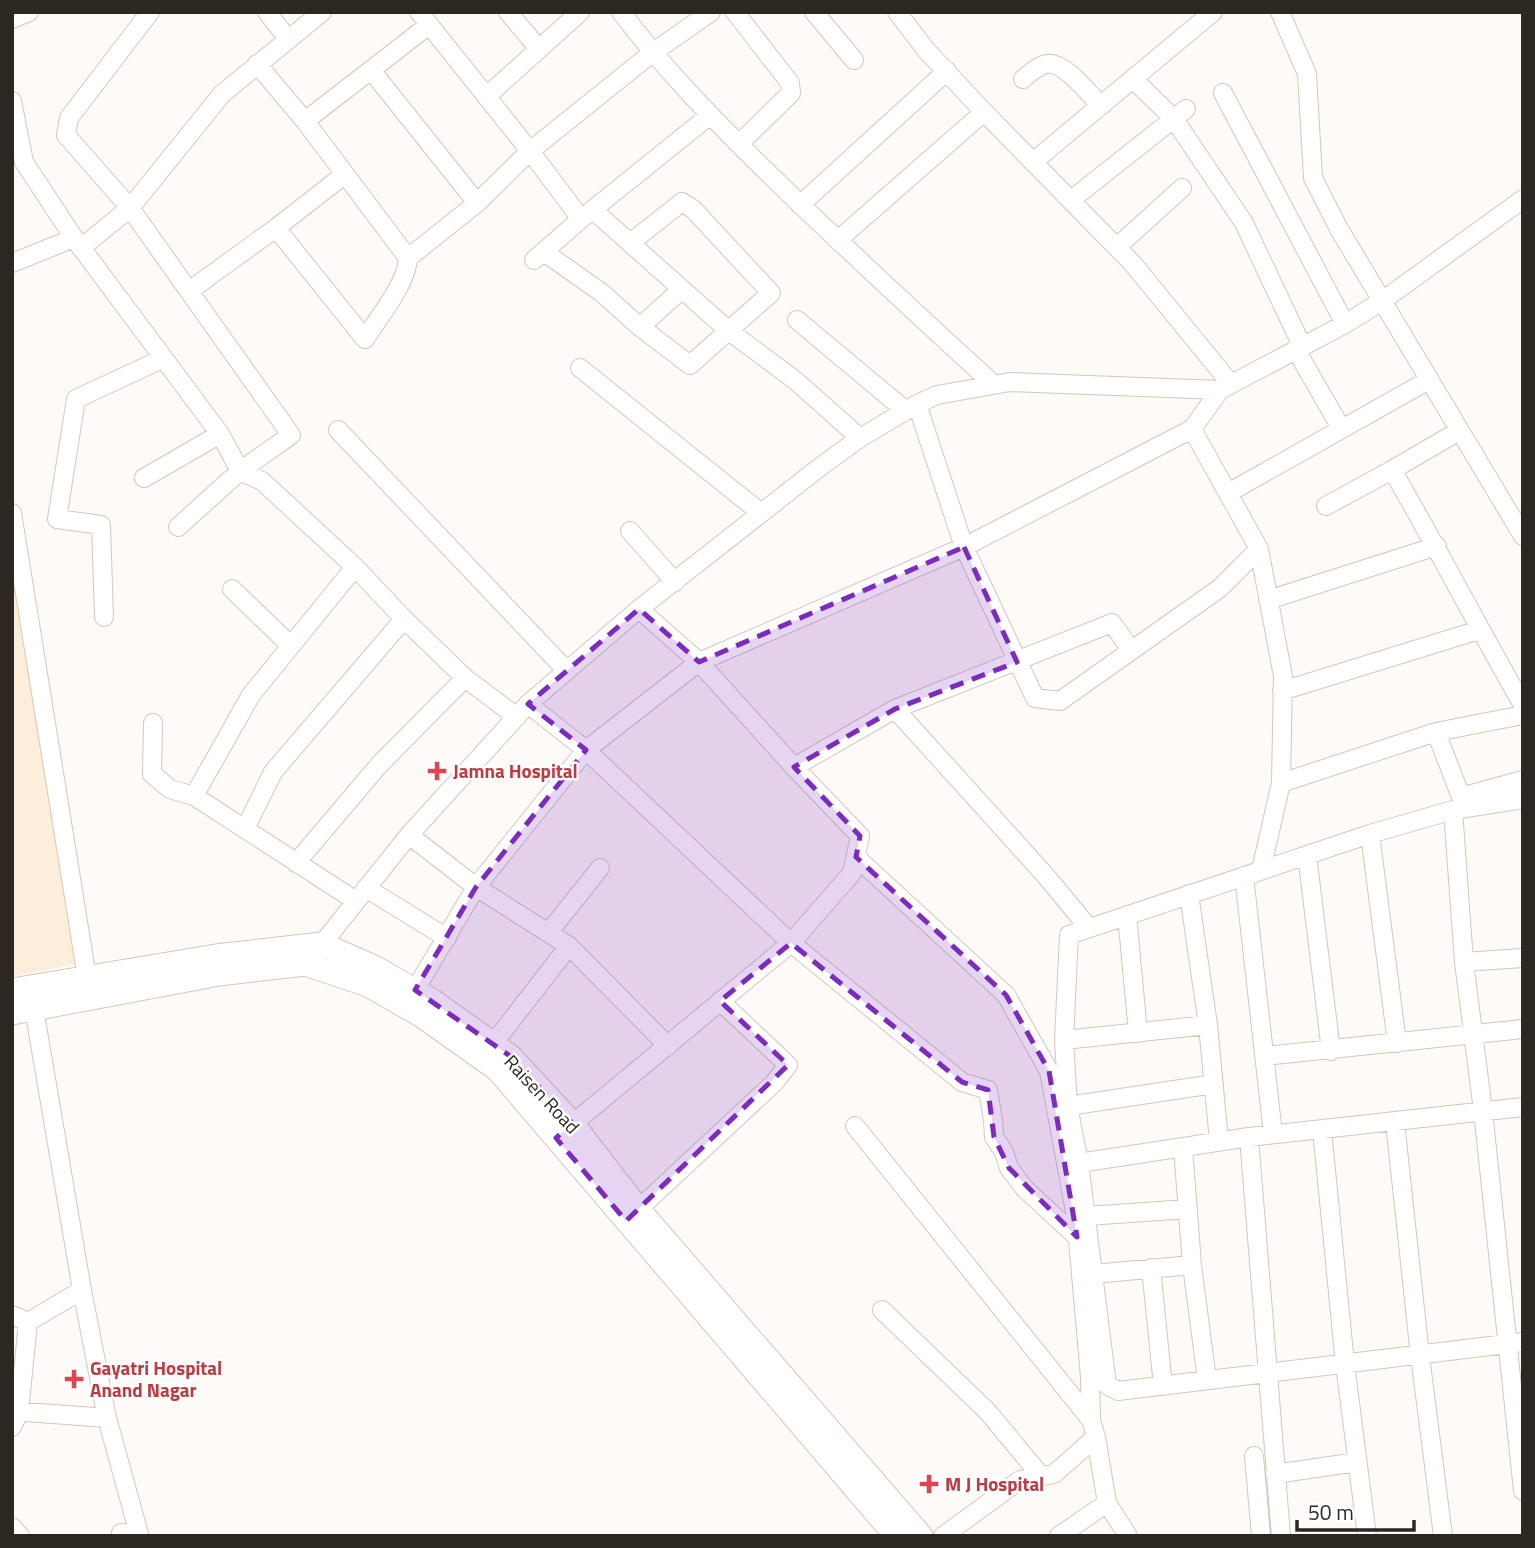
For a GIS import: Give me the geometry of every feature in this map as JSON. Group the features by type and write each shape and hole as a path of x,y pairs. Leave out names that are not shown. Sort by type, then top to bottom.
{"main road":[{"name":"Raisen Road","path":"22,999 88,987 216,956 322,944 376,968 415,990 510,1056 564,1131 896,1536"},
{"name":"Raisen Road","path":"88,987 311,965 368,985 422,1016 498,1070 564,1131"},
{"name":"Raisen Road","path":"633,1215 921,1536"}],"street":[{"path":"12,19 29,12"},
{"path":"150,12 69,118 66,135 130,208 291,435 240,471 178,527"},
{"path":"267,12 288,39"},
{"path":"12,263 77,243 130,208 222,94 322,12"},
{"path":"508,12 539,49"},
{"path":"487,96 580,12"},
{"path":"621,12 652,53 709,116 800,205 993,384"},
{"path":"408,258 477,203 530,151 652,53 711,12"},
{"path":"735,12 790,83 791,93 739,144"},
{"path":"814,12 854,60"},
{"path":"897,12 926,50 984,112 1117,247 1225,387"},
{"path":"1033,162 1213,12"},
{"path":"1280,12 1307,74 1313,178 1339,229 1523,536"},
{"path":"305,121 371,70 424,18 530,151 587,215 630,243 729,331 796,382 860,438"},
{"path":"1023,79 1042,64 1053,63 1062,67 1101,106"},
{"path":"257,64 305,121 408,258 407,269 400,283 365,338 276,228"},
{"path":"371,70 477,203"},
{"path":"800,205 947,71"},
{"path":"1134,80 1180,114 1244,223 1299,348 1341,428"},
{"path":"1223,93 1345,324"},
{"path":"12,101 24,162 77,243 220,433 240,471 262,481 355,567 465,678 586,750 791,943 962,1082 988,1090 994,1137 1009,1168 1025,1189 1077,1237"},
{"path":"838,240 984,112"},
{"path":"1071,200 1180,114"},
{"path":"630,243 681,202 693,209 771,293 690,365 640,327 602,293 539,256 709,116"},
{"path":"189,291 344,175"},
{"path":"1117,247 1182,188"},
{"path":"415,990 476,887 586,750 699,662 964,547 1192,429 1225,387 1345,324 1382,301 1523,199"},
{"path":"640,327 682,289"},
{"path":"797,320 912,408 964,547 1035,698 1060,701 1220,588 1259,549"},
{"path":"104,617 101,525 57,519 76,399 162,359"},
{"path":"580,368 761,513"},
{"path":"1228,493 1429,380"},
{"path":"311,965 322,944 409,835 522,711 566,670 639,610 860,438 937,395 993,384 1010,382 1225,387"},
{"path":"1192,429 1259,549 1283,676 1281,783 1253,873 1273,1134"},
{"path":"338,430 566,670"},
{"path":"1325,506 1460,431"},
{"path":"144,478 220,433"},
{"path":"1392,470 1437,546 1479,630 1523,705"},
{"path":"12,513 88,987"},
{"path":"630,531 675,582"},
{"path":"1268,600 1437,546"},
{"path":"194,796 251,695 355,567"},
{"path":"232,589 289,645"},
{"path":"564,1131 791,943 852,873 860,836 699,662 639,610"},
{"path":"244,829 273,772 404,619"},
{"path":"794,767 895,709 1112,623 1131,650"},
{"path":"1282,691 1479,630"},
{"path":"296,863 379,765 465,678"},
{"path":"895,709 1045,875 1089,928"},
{"path":"1281,783 1436,732 1523,715"},
{"path":"153,723 152,774 170,789 194,796 296,863 447,938"},
{"path":"1436,732 1461,797 1523,780"},
{"path":"1515,1343 1118,1391 1107,1384 1080,1163 1068,1105 1064,1040 1069,934 1370,834 1453,810 1522,801"},
{"path":"1453,810 1464,962 1515,1343 1523,1491"},
{"path":"1370,834 1397,1043"},
{"path":"409,835 476,887 569,946 668,1046"},
{"path":"1307,855 1331,1051"},
{"path":"856,858 1006,995 1049,1071 1076,1217 1094,1429 1107,1503 1128,1536"},
{"path":"548,932 600,868"},
{"path":"1189,894 1208,1025 1219,1141"},
{"path":"1127,915 1138,1033"},
{"path":"493,1044 569,946"},
{"path":"1464,962 1523,958"},
{"path":"22,999 107,1418 138,1534 121,1533 121,1536"},
{"path":"633,1215 774,1083 788,1065 720,1001"},
{"path":"1064,1040 1208,1025"},
{"path":"1265,1056 1523,1029"},
{"path":"1068,1105 1214,1084"},
{"path":"1080,1163 1249,1137 1523,1107"},
{"path":"1395,1122 1420,1356 1443,1536"},
{"path":"855,1126 1094,1429"},
{"path":"1322,1130 1345,1364 1367,1536"},
{"path":"1249,1137 1281,1536"},
{"path":"1183,1148 1192,1265 1208,1380"},
{"path":"1087,1216 1188,1209"},
{"path":"1093,1274 1192,1265"},
{"path":"1151,1268 1163,1386"},
{"path":"82,1290 20,1319 14,1417 107,1418"},
{"path":"882,1310 988,1412 1041,1476"},
{"path":"943,1536 1020,1480 1054,1474 1094,1429"},
{"path":"1254,1456 1261,1536"},
{"path":"1275,1474 1357,1462"},
{"path":"1059,1536 1107,1503"},
{"path":"12,1527 20,1536"}],"highlighted area":[{"path":"964,547 1017,662 895,709 794,767 860,836 856,857 1006,995 1049,1071 1077,1237 1009,1168 994,1137 988,1090 962,1082 791,943 720,1001 788,1065 626,1221 556,1138 572,1123 510,1056 415,990 476,887 586,750 528,704 639,609 699,662"}],"shaded area":[{"path":"12,558 82,963 12,976"}],"place":[{"name":"Jamna Hospital","path":"437,771"},
{"name":"Gayatri Hospital Anand Nagar","path":"74,1379"},
{"name":"M J Hospital","path":"929,1484"}]}
